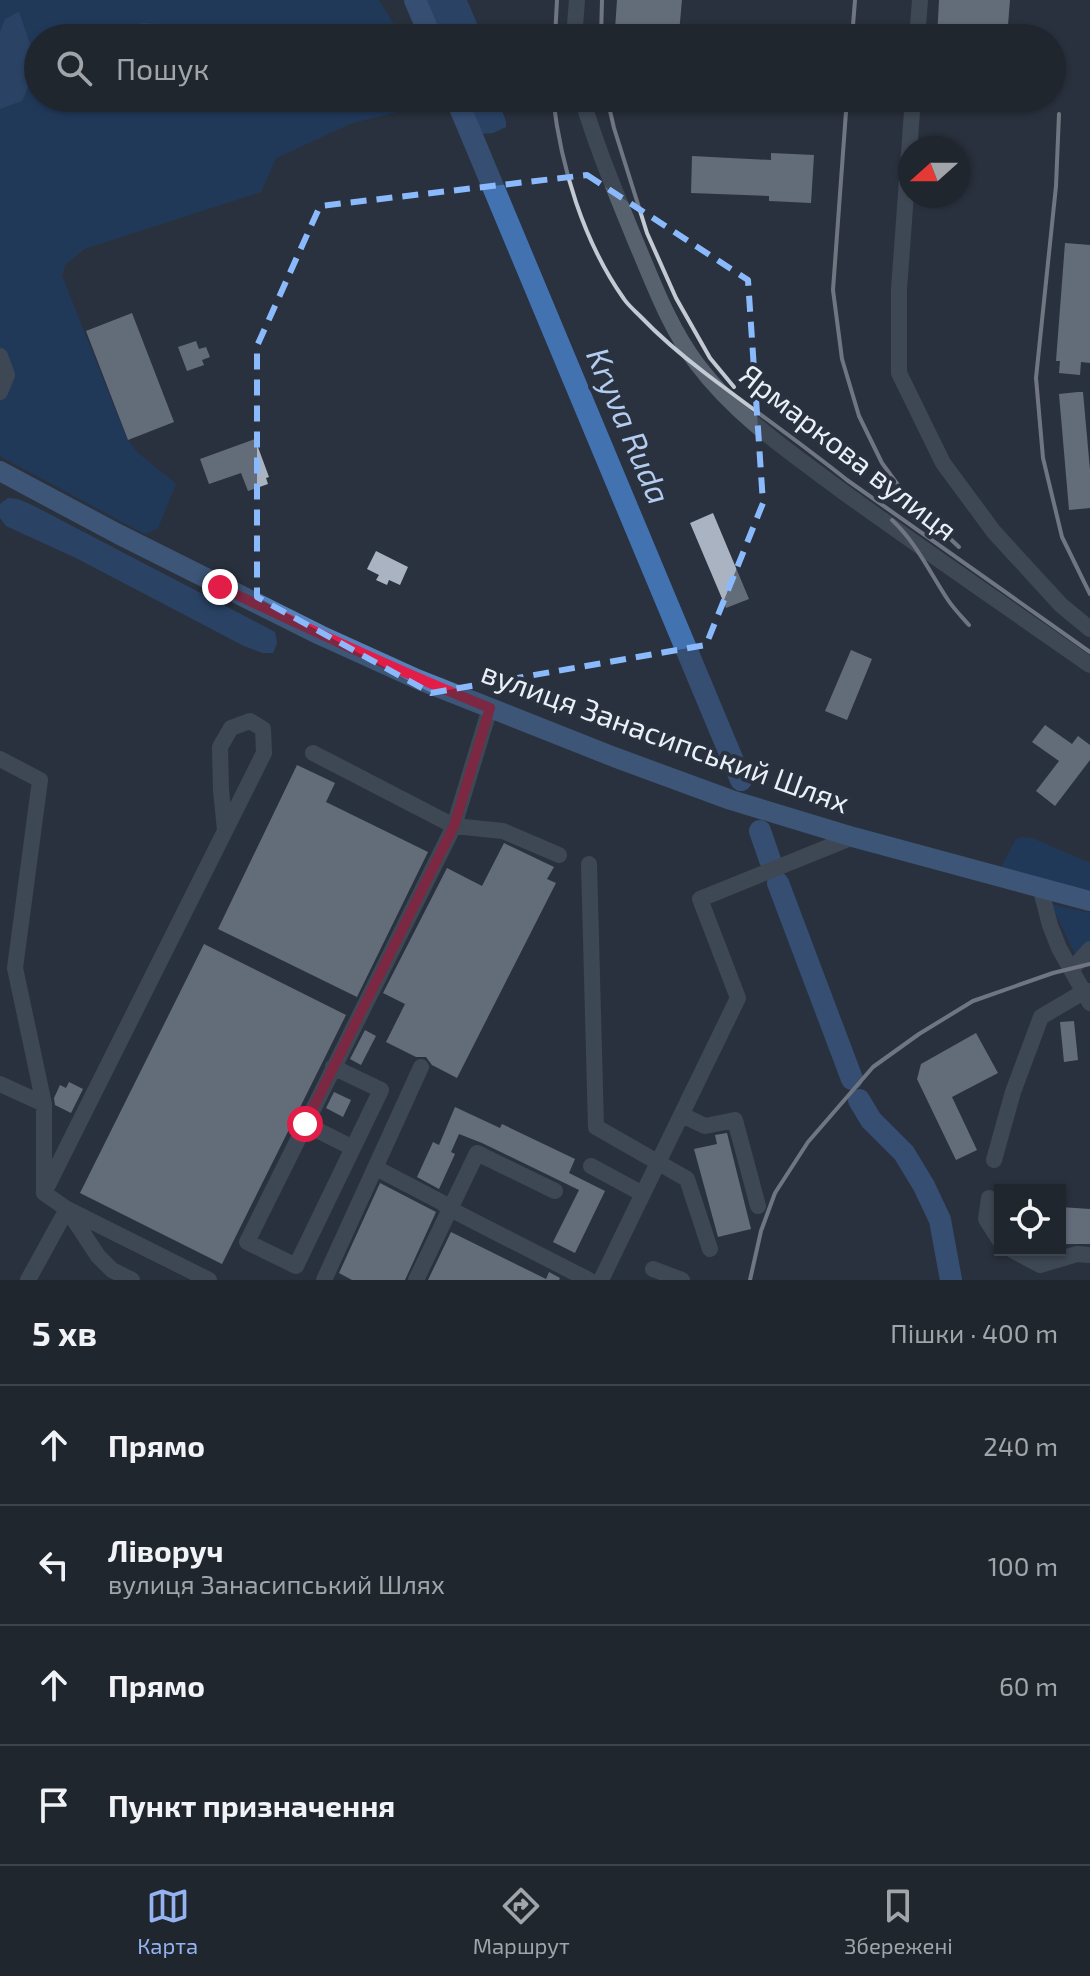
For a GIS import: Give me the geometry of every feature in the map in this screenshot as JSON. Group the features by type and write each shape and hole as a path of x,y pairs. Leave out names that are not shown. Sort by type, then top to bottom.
{"main road":[{"name":"вулиця Занасипський Шлях","path":"0,471 143,548 320,635 490,708 731,800 853,837 1090,901"}],"street":[{"path":"575,24 577,0"},
{"path":"918,24 920,0"},
{"name":"Ярмаркова вулиця","path":"587,112 666,312 676,332 714,386 736,410 873,513 1090,665"},
{"path":"912,112 899,289 899,373 943,463 994,532 1061,605 1090,629"},
{"path":"0,356 7,375 0,392"},
{"path":"333,1067 381,1090 296,1266 247,1242 333,1067 454,826 490,708"},
{"path":"44,1193 264,753 263,729 250,721 231,728 220,747 225,830"},
{"path":"313,753 454,826 503,831 559,855"},
{"path":"0,759 40,780 15,968 44,1104 44,1193"},
{"path":"601,1280 738,998 700,899 853,837"},
{"path":"589,864 596,1127 687,1179 710,1249"},
{"path":"994,1160 1013,1092 1041,1017 1088,995 1059,948 1040,887"},
{"path":"1072,969 1090,949"},
{"path":"324,1280 421,1067"},
{"path":"0,1084 44,1104"},
{"path":"682,1115 705,1126 735,1120 758,1206"},
{"path":"305,1124 353,1148"},
{"path":"416,1280 477,1153 555,1191"},
{"path":"591,1166 643,1194"},
{"path":"376,1168 589,1280"},
{"path":"44,1193 67,1209 209,1280"},
{"path":"989,1198 986,1219 994,1232"},
{"path":"28,1280 67,1209"},
{"path":"67,1209 98,1256 112,1270 132,1280"},
{"path":"1023,1256 1040,1265 1077,1254 1090,1255"},
{"path":"653,1269 682,1280"}],"highlighted area":[{"path":"587,175 748,280 763,503 706,645 431,693 257,597 257,346 320,206"}],"shaded area":[{"path":"0,0 379,0 394,24 24,24 24,112 399,112 350,124 276,158 261,192 84,249 65,265 62,276 127,439 138,453 176,484 158,528 145,534 0,456 0,109 22,101 5,19 0,32"},
{"path":"422,0 467,0 477,24 433,24"},
{"path":"19,12 24,27 24,96 22,101 0,109 0,32 5,19"},
{"path":"469,112 503,112 506,127 493,133 479,134"},
{"path":"8,498 32,505 275,632 277,643 273,653 244,646 76,558 6,526 0,518 0,504"},
{"path":"1032,838 1090,863 1090,891 1000,869 1016,839"},
{"path":"1051,904 1090,913 1090,943 1076,956"}],"building":[{"path":"617,0 682,0 680,24 615,24"},
{"path":"939,0 1010,0 1008,24 938,24"},
{"path":"771,153 814,155 811,203 769,201 769,196 691,193 692,156 771,160"},
{"path":"1065,243 1090,245 1090,363 1081,362 1080,375 1059,373 1060,361 1056,361"},
{"path":"132,313 174,422 128,440 86,331"},
{"path":"196,341 199,349 206,347 210,357 202,360 204,365 187,371 178,347"},
{"path":"1083,392 1090,508 1069,510 1059,394"},
{"path":"255,439 269,477 266,478 268,484 248,491 241,473 209,484 200,459"},
{"path":"713,513 749,599 726,608 690,523"},
{"path":"376,551 408,567 400,585 389,580 387,585 376,580 379,575 367,569"},
{"path":"851,650 872,659 847,720 825,711"},
{"path":"1045,725 1072,744 1078,736 1090,745 1090,760 1055,806 1036,791 1059,761 1032,742"},
{"path":"297,765 335,783 326,802 428,852 357,997 218,929"},
{"path":"504,843 554,867 547,879 556,883 457,1078 432,1065 426,1057 416,1057 386,1042 405,1004 383,993 447,868 482,886"},
{"path":"204,944 346,1015 222,1264 80,1193"},
{"path":"1074,1021 1078,1060 1064,1062 1060,1022"},
{"path":"365,1030 376,1036 361,1065 350,1059"},
{"path":"976,1033 998,1073 952,1097 977,1150 956,1160 917,1079 921,1064"},
{"path":"69,1082 83,1089 71,1113 55,1105 54,1098 60,1085 66,1088"},
{"path":"334,1092 351,1100 343,1117 326,1108"},
{"path":"455,1107 500,1128 502,1124 575,1159 569,1173 605,1191 575,1253 553,1242 579,1190 482,1143 459,1134 451,1152 455,1154 439,1189 417,1177 433,1142 439,1145"},
{"path":"727,1133 751,1229 718,1237 694,1149 717,1144 715,1135"},
{"path":"380,1183 436,1212 405,1280 352,1280 339,1273"},
{"path":"1066,1207 1090,1209 1090,1244 1066,1244"},
{"path":"451,1232 546,1279 549,1272 560,1278 559,1280 428,1280"}],"waterway":[{"name":"Kryva Ruda","path":"415,0 425,24"},
{"name":"Kryva Ruda","path":"462,112 741,780"},
{"path":"760,831 770,860"},
{"name":"Kryva Ruda","path":"778,883 852,1079"},
{"name":"Kryva Ruda","path":"859,1100 871,1120 904,1153 924,1186 940,1220 951,1280"}],"railway":[{"path":"556,24 557,0"},
{"path":"601,24 602,0"},
{"path":"853,24 855,0"},
{"path":"555,112 576,203 597,253 630,306 687,359 847,480 1090,652"},
{"path":"610,112 647,233 676,298 710,358 734,387"},
{"path":"846,112 833,290 842,359 859,416 882,463 909,500 959,547"},
{"path":"1059,114 1056,186 1036,378 1043,458 1062,537 1090,594"},
{"path":"892,520 969,625"},
{"path":"750,1280 761,1231 775,1193 808,1142 873,1067 973,1001 1053,973 1090,964"}],"route":[{"path":"220,587 417,679 490,708 454,826 305,1124"}]}
